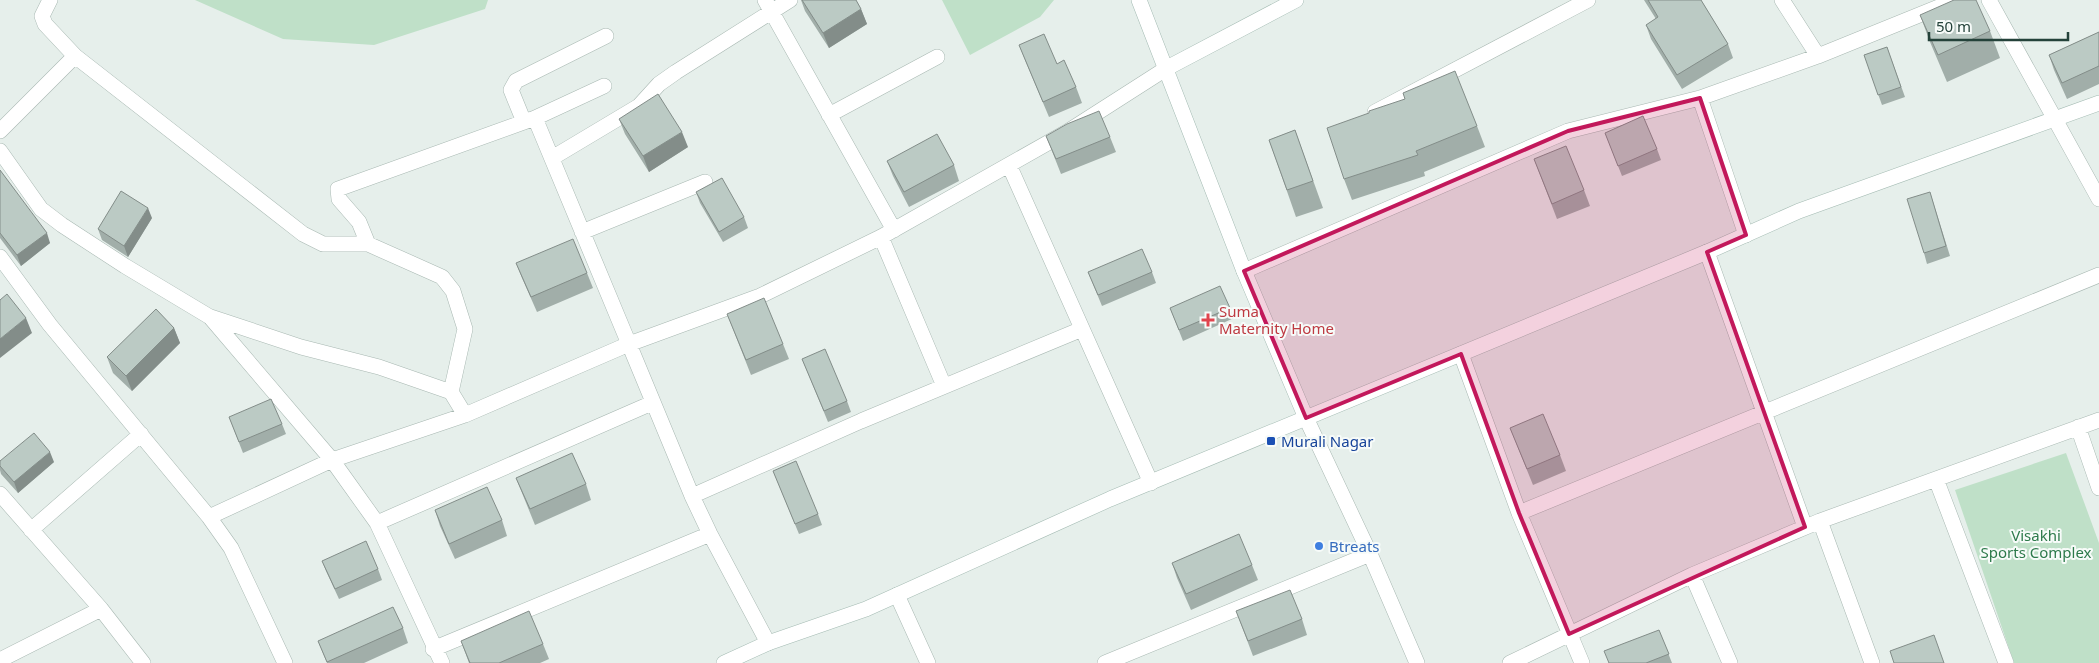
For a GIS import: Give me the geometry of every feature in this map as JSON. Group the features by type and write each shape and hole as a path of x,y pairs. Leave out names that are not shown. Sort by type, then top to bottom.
{"street":[{"path":"50,0 42,16 45,24 75,56 303,234 323,244 368,244 442,277 453,291 465,329 450,392"},
{"path":"552,158 639,106 659,84 768,6 790,0"},
{"path":"1139,0 1167,68 1244,271 1306,418 1370,554 1417,663"},
{"path":"209,517 332,460 465,415 629,344 760,296 887,234 1066,132 1167,68 1296,0"},
{"path":"1371,114 1588,0"},
{"path":"1782,0 1818,56"},
{"path":"1244,271 1568,131 1700,98 1818,56 1956,0"},
{"path":"1989,0 2099,200"},
{"path":"768,6 829,115 887,234 944,386"},
{"path":"606,36 516,81 511,90 552,158 692,496 768,643"},
{"path":"0,131 75,56"},
{"path":"829,115 937,57"},
{"path":"368,244 359,222 339,199 338,189 530,120 604,86"},
{"path":"1700,98 1746,235"},
{"path":"724,663 747,658 768,643 866,609 1151,483 1707,252 1808,208 2099,103"},
{"path":"0,151 41,210 101,251 210,317 301,347 379,367 450,392 465,415"},
{"path":"1010,165 1151,483"},
{"path":"582,232 705,182"},
{"path":"1707,252 1805,527"},
{"path":"0,257 50,325 209,517 231,548 285,663"},
{"path":"1519,513 2099,275"},
{"path":"210,317 332,460 377,523 433,649 442,663"},
{"path":"692,496 944,386 1082,329"},
{"path":"1461,354 1519,513 1582,663"},
{"path":"377,523 652,403"},
{"path":"1510,663 1692,576 1805,527 2099,420"},
{"path":"2078,427 2099,488"},
{"path":"32,530 141,434"},
{"path":"1936,479 2006,663"},
{"path":"0,494 101,609 143,663"},
{"path":"1820,521 1872,663"},
{"path":"433,649 710,534"},
{"path":"1105,663 1370,554"},
{"path":"1692,576 1730,663"},
{"path":"896,595 928,663"},
{"path":"0,660 101,609"}],"highlighted area":[{"path":"1700,98 1746,235 1707,252 1805,527 1569,634 1519,513 1461,354 1306,418 1244,271 1568,131"}],"green space":[{"path":"195,0 488,0 485,9 374,45 283,39"},
{"path":"942,0 1054,0 1040,17 970,55"},
{"name":"Visakhi Sports Complex","path":"2066,453 2099,543 2099,663 2014,663 1955,490"}],"building":[{"path":"802,0 856,0 861,9 823,33"},
{"path":"1648,0 1701,0 1728,44 1677,75 1646,25 1658,17"},
{"path":"1954,0 1976,0 1990,31 1938,55 1920,15"},
{"path":"2099,32 2099,66 2062,83 2049,55"},
{"path":"1044,34 1057,64 1064,60 1076,87 1043,102 1019,45"},
{"path":"1887,47 1901,87 1878,95 1864,55"},
{"path":"1455,71 1477,126 1416,151 1418,155 1344,179 1327,128 1405,99 1403,93"},
{"path":"658,94 682,132 643,156 619,119"},
{"path":"1099,111 1110,137 1056,159 1046,136 1067,124"},
{"path":"1643,116 1657,149 1618,166 1605,133"},
{"path":"1295,130 1313,181 1287,190 1269,140"},
{"path":"937,134 954,165 904,192 887,161"},
{"path":"1566,146 1584,190 1552,204 1534,159"},
{"path":"0,170 47,233 17,255 0,233"},
{"path":"722,178 744,217 719,232 696,192"},
{"path":"121,191 148,208 124,246 98,229"},
{"path":"1930,192 1946,246 1924,253 1907,199"},
{"path":"573,239 587,273 531,297 516,263"},
{"path":"1142,249 1152,272 1098,295 1088,272"},
{"path":"1220,286 1230,308 1179,330 1170,308"},
{"path":"7,294 26,318 0,339 0,300"},
{"path":"764,298 783,344 746,360 727,314"},
{"path":"156,309 174,328 126,376 107,357"},
{"path":"825,349 847,401 824,411 802,359"},
{"path":"271,399 282,424 239,442 229,417"},
{"path":"1543,414 1560,455 1527,469 1510,428"},
{"path":"34,433 50,452 14,482 0,466 0,461"},
{"path":"572,453 586,484 530,509 516,478"},
{"path":"796,461 818,514 795,524 773,471"},
{"path":"487,487 502,520 449,544 435,510"},
{"path":"1239,534 1252,565 1186,594 1172,563"},
{"path":"366,541 378,569 335,589 322,561"},
{"path":"1290,590 1302,619 1248,641 1236,611"},
{"path":"393,607 403,628 327,662 318,641"},
{"path":"529,611 543,644 499,663 470,663 461,641"},
{"path":"1659,630 1669,654 1646,663 1609,663 1604,651"},
{"path":"1934,635 1944,663 1894,663 1890,651"}],"place":[{"name":"Suma Maternity Home","path":"1208,320"},
{"name":"Murali Nagar","path":"1271,441"},
{"name":"Btreats","path":"1319,546"}]}
